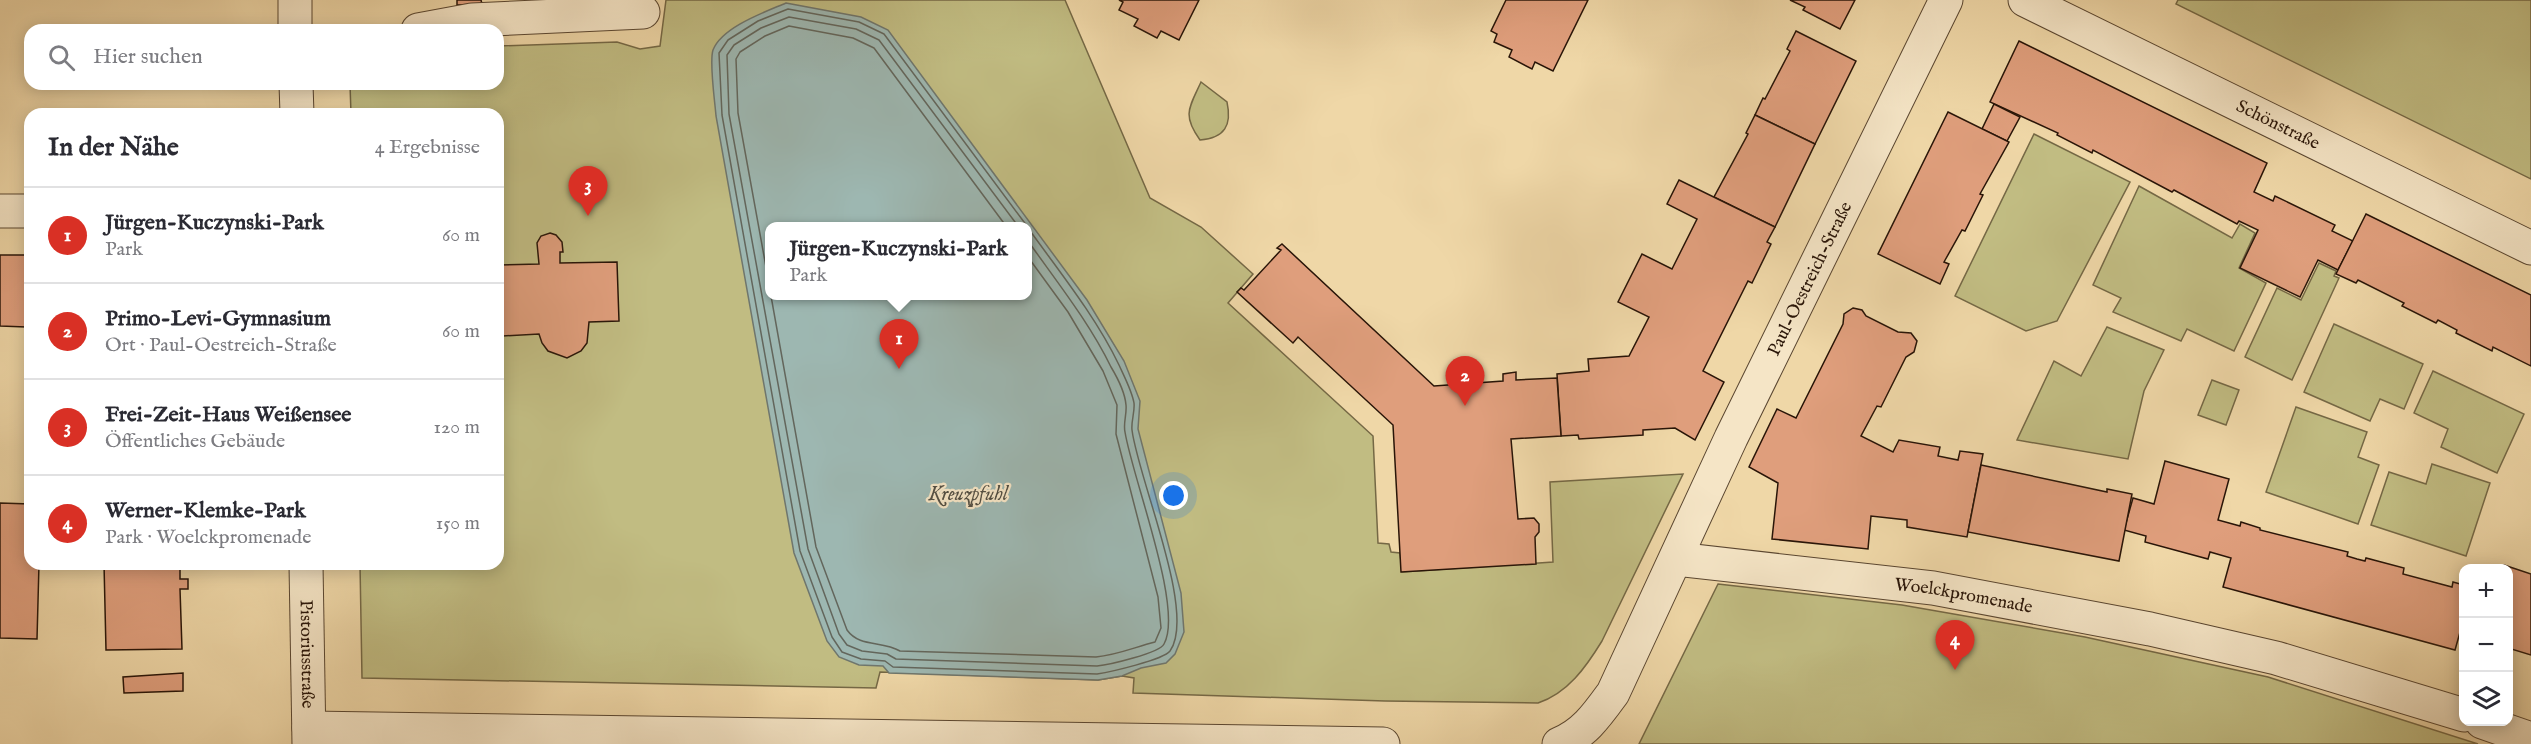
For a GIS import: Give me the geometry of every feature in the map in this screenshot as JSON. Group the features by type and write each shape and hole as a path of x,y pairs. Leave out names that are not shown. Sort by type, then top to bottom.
{"street":[{"path":"295,0 295,24"},
{"name":"Paul-Oestreich-Straße","path":"1676,558 1731,438 1946,0"},
{"name":"Schönstraße","path":"2025,0 2531,248"},
{"path":"450,24 472,20 643,12"},
{"path":"296,90 297,108"},
{"path":"0,211 24,211"},
{"path":"1559,744 1574,738 1588,726 1613,693 1676,558"},
{"name":"Woelckpromenade","path":"1676,558 1932,588 2150,629 2276,658 2459,714"},
{"name":"Pistoriusstraße","path":"306,570 309,736"},
{"path":"2494,726 2531,739"},
{"path":"309,736 1383,744"}],"shaded area":[{"path":"666,0 1065,0 1150,198 1201,227 1253,274 1228,303 1373,436 1378,543 1389,544 1391,552 1400,553 1402,572 1553,562 1550,482 1683,474 1596,651 1567,686 1549,699 1538,703 1133,693 1134,678 1122,676 1098,680 880,672 876,688 362,678 360,570 504,570 504,108 351,108 350,90 504,90 504,46 617,42 640,49 660,46"},
{"path":"2178,0 2531,0 2531,179 2176,4"},
{"path":"1201,82 1227,102 1228,117 1225,129 1221,133 1209,139 1200,140 1191,124 1189,111"},
{"path":"2034,134 2130,182 2057,321 2026,331 1955,296"},
{"path":"2139,186 2232,238 2240,224 2255,233 2239,268 2266,283 2234,351 2187,329 2181,341 2113,312 2121,298 2093,285"},
{"path":"2319,263 2336,271 2334,276 2339,278 2292,380 2245,357 2277,288 2301,300"},
{"path":"2334,324 2423,364 2404,409 2380,399 2370,421 2304,392"},
{"path":"2107,327 2164,350 2144,391 2128,459 2017,440 2054,361 2081,376"},
{"path":"2433,371 2524,414 2497,473 2441,447 2448,429 2414,413"},
{"path":"2212,380 2239,390 2226,425 2198,415"},
{"path":"2296,407 2367,432 2358,457 2379,465 2358,524 2266,492"},
{"path":"2432,464 2490,483 2466,556 2371,525 2389,472 2426,484"},
{"path":"1718,584 1902,605 2085,637 2268,677 2478,744 1639,744"}],"water":[{"name":"Kreuzpfuhl","path":"786,3 861,17 888,30 1030,222 765,222 765,300 1032,300 1032,225 1087,300 1124,361 1140,401 1138,429 1181,593 1184,632 1175,654 1166,663 1141,668 1122,676 1098,680 889,673 883,666 859,665 839,657 827,641 794,553 716,116 713,50 725,34 756,16"}],"building":[{"path":"457,0 481,0 482,4 457,5"},
{"path":"1119,0 1199,0 1179,40 1161,31 1157,38 1134,26 1138,19 1119,10 1123,2"},
{"path":"1506,0 1588,0 1553,71 1535,62 1532,69 1509,57 1512,50 1494,42 1497,34 1491,31"},
{"path":"1790,0 1855,0 1840,29 1803,10 1805,7"},
{"path":"1796,31 1856,61 1815,144 1755,115 1790,51 1787,49"},
{"path":"2019,41 2267,163 2254,192 2273,201 2275,196 2335,225 2332,231 2353,241 2338,270 2318,260 2300,297 2240,268 2258,230 2239,221 2237,224 2174,190 2172,192 2093,150 2092,153 2057,135 2058,133 1990,102"},
{"path":"1994,104 2020,117 2007,141 1982,129"},
{"path":"1948,112 2009,142 1980,194 1983,195 1965,231 1962,230 1944,262 1949,264 1940,284 1878,254"},
{"path":"1755,115 1815,144 1775,227 1714,197 1748,134 1746,133"},
{"path":"1679,180 1775,227 1767,242 1771,244 1752,283 1748,281 1703,371 1724,382 1695,440 1675,428 1643,430 1643,435 1579,439 1578,435 1561,436 1557,374 1589,371 1588,359 1629,356 1649,317 1618,302 1642,254 1672,269 1697,219 1667,204"},
{"path":"2366,214 2531,295 2531,366 2493,347 2492,351 2456,333 2457,330 2438,320 2436,323 2402,306 2404,303 2358,280 2356,283 2336,274"},
{"path":"550,233 556,235 562,242 563,252 560,252 560,263 617,262 619,321 589,322 587,343 581,351 567,358 548,351 539,334 504,336 504,265 539,264 537,243 541,236"},
{"path":"1282,244 1434,386 1503,381 1503,374 1516,372 1516,380 1557,378 1561,436 1511,439 1518,519 1534,518 1539,524 1539,532 1535,537 1536,564 1401,572 1393,425 1298,337 1293,343 1237,292 1241,288 1244,290 1281,250 1277,248"},
{"path":"0,255 24,255 24,327 0,326"},
{"path":"1853,308 1862,310 1866,316 1898,332 1911,333 1917,341 1914,352 1906,357 1881,407 1877,406 1861,436 1893,452 1899,440 1940,447 1938,456 1958,460 1960,451 1983,454 1967,537 1907,527 1907,520 1871,516 1868,549 1772,539 1778,483 1749,467 1777,409 1796,418 1843,324 1844,314"},
{"path":"2165,461 2229,479 2218,520 2240,526 2241,522 2260,528 2260,530 2348,552 2347,556 2357,559 2365,561 2366,558 2404,568 2403,574 2452,587 2453,582 2459,584 2459,636 2455,650 2223,587 2231,558 2210,552 2208,559 2145,542 2146,536 2124,530 2133,498 2154,504"},
{"path":"1981,465 2107,492 2107,489 2132,494 2119,561 1968,532"},
{"path":"0,503 24,504 24,570 39,570 37,639 0,638"},
{"path":"2513,568 2531,574 2531,655 2513,650"},
{"path":"104,570 180,570 180,579 188,579 188,589 180,589 182,649 106,650"},
{"path":"183,673 183,691 124,693 123,677"}],"place":[{"name":"Frei-Zeit-Haus Weißensee","path":"588,216"},
{"name":"Jürgen-Kuczynski-Park","path":"899,369"},
{"name":"Primo-Levi-Gymnasium","path":"1465,406"},
{"name":"Werner-Klemke-Park","path":"1955,670"}]}
